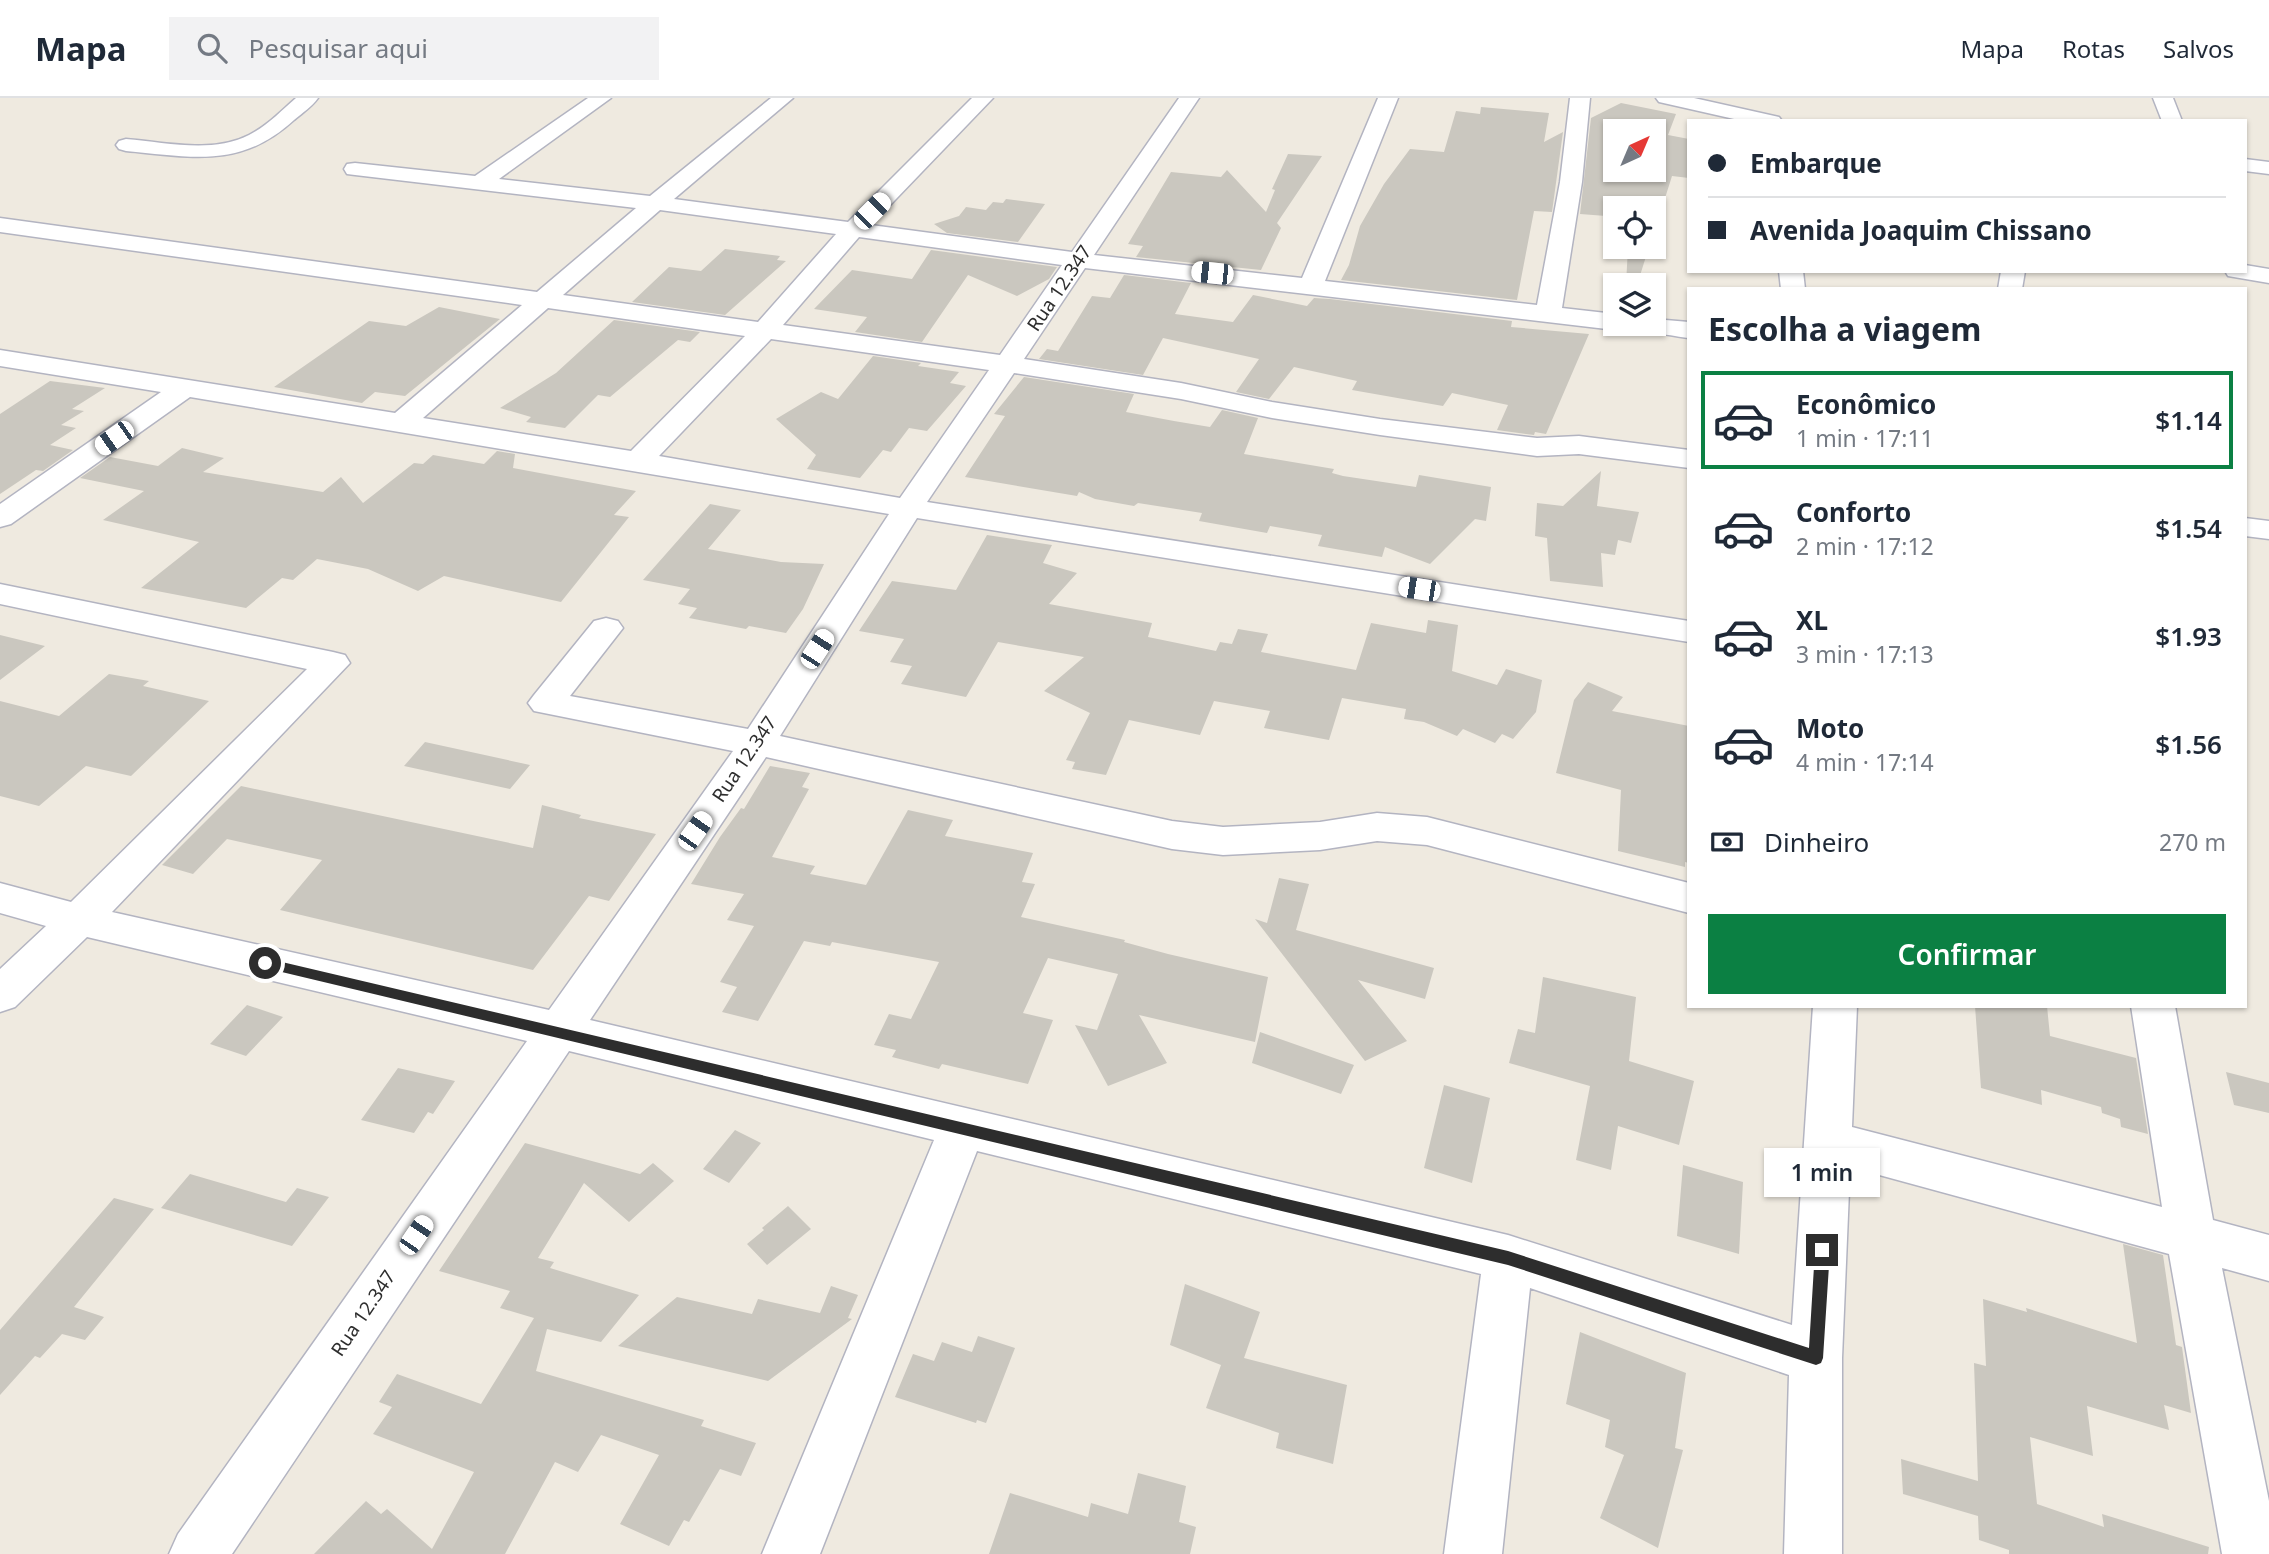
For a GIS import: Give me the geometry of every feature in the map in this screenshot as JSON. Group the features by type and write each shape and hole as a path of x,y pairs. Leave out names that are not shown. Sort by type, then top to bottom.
{"street":[{"path":"126,145 212,151 236,148 254,141 308,98"},
{"path":"479,183 601,98"},
{"path":"399,424 783,98"},
{"path":"638,461 764,331 853,230 983,98"},
{"name":"Rua 12.347","path":"198,1554 757,743 908,508 1189,98"},
{"path":"1311,285 1388,98"},
{"path":"1548,314 1571,182 1580,98"},
{"path":"1666,98 1763,119"},
{"path":"2163,98 2171,119"},
{"path":"2247,165 2269,168"},
{"path":"355,169 655,204 1078,260 1603,321"},
{"path":"0,225 1007,364 1181,391 1272,410 1380,427 1537,447 1579,446 1687,459"},
{"path":"2247,273 2269,276"},
{"path":"1666,328 1687,330"},
{"path":"0,358 638,461 908,508 1687,632"},
{"path":"0,518 183,389"},
{"path":"2247,527 2269,530"},
{"path":"0,594 333,663 79,920 0,995"},
{"path":"606,628 546,703 757,743 1172,835 1223,841 1320,836 1377,827 1427,831 1687,897"},
{"path":"0,898 79,920 557,1030 1508,1258 1816,1358"},
{"path":"1813,1554 1816,1358 1835,1008"},
{"path":"2153,1008 2191,1237 2251,1554"},
{"path":"791,1554 962,1129"},
{"path":"1829,1141 2269,1258"},
{"path":"1473,1554 1508,1258"}],"building":[{"path":"1621,103 1676,114 1668,135 1687,139 1687,178 1672,176 1666,196 1603,196 1603,216 1580,214 1591,118"},
{"path":"1481,107 1549,113 1544,142 1563,132 1552,212 1534,211 1517,300 1341,280 1349,265 1360,226 1384,184 1410,149 1444,152 1456,111 1480,114"},
{"path":"1288,154 1322,156 1277,223 1281,228 1261,270 1136,257 1143,246 1128,244 1171,172 1221,177 1227,170 1266,212 1275,190 1272,189"},
{"path":"1006,199 1045,204 1018,242 947,233 934,224 959,216 966,207 986,210 993,202 1003,203"},
{"path":"725,249 780,256 777,260 786,261 725,315 632,302 669,267 701,271"},
{"path":"931,250 1057,267 1049,279 1017,296 968,275 922,342 855,332 867,317 814,309 852,270 912,279"},
{"path":"1627,259 1645,259 1641,273 1627,273"},
{"path":"1124,275 1191,283 1175,314 1233,322 1253,295 1307,306 1314,298 1330,299 1512,321 1511,327 1589,334 1546,434 1535,432 1534,435 1497,430 1508,405 1452,393 1443,406 1352,390 1357,381 1294,367 1269,399 1236,392 1259,359 1163,338 1143,375 1039,359 1047,349 1058,351 1092,296 1110,298"},
{"path":"439,307 500,319 405,396 375,392 362,403 274,387 369,321 406,326"},
{"path":"614,320 700,332 690,342 678,340 610,397 598,395 565,428 526,422 531,417 500,408 556,373"},
{"path":"873,356 959,372 950,383 966,386 927,431 909,428 891,452 883,450 860,478 807,469 816,455 776,419 821,392 838,399"},
{"path":"1024,377 1134,394 1126,412 1174,421 1210,427 1222,410 1258,418 1244,454 1334,469 1332,473 1343,476 1416,487 1419,475 1491,487 1486,521 1475,519 1430,564 1385,547 1382,557 1318,546 1322,535 1270,526 1267,533 1199,521 1202,513 1138,503 1134,506 1095,499 1079,492 1077,496 965,477 1005,416 994,414"},
{"path":"50,381 105,388 72,409 84,411 61,425 76,428 50,445 73,450 43,471 36,470 0,494 0,414"},
{"path":"182,448 224,458 203,472 323,492 341,477 363,503 414,463 423,464 433,455 484,464 497,451 515,454 513,468 636,491 614,515 629,517 561,602 444,576 418,591 368,569 317,559 293,580 282,578 246,608 141,588 199,542 103,520 144,491 80,478 110,457 158,466"},
{"path":"1601,471 1597,506 1639,512 1631,543 1618,540 1615,555 1601,553 1603,587 1550,581 1547,538 1535,536 1537,503 1563,506"},
{"path":"710,504 741,510 708,549 781,562 824,564 803,609 786,633 749,626 746,629 689,618 697,608 678,604 690,589 643,580"},
{"path":"987,535 1052,545 1043,563 1077,573 1049,604 1152,623 1148,637 1216,651 1220,642 1232,644 1238,629 1268,634 1261,652 1356,670 1371,623 1426,633 1428,620 1458,625 1452,671 1497,685 1506,669 1542,680 1536,712 1513,739 1502,734 1495,743 1463,729 1457,736 1424,722 1404,719 1406,709 1342,698 1329,740 1264,728 1270,711 1214,701 1200,735 1129,720 1106,775 1072,769 1075,762 1066,760 1090,713 1044,691 1084,657 998,642 966,697 901,684 912,666 890,662 904,639 859,631 892,581 956,590"},
{"path":"0,635 45,646 0,680"},
{"path":"109,674 149,681 143,686 209,701 131,776 86,766 39,806 0,796 0,701 59,716"},
{"path":"1588,682 1623,697 1612,711 1687,726 1685,867 1618,851 1621,790 1556,773 1574,700"},
{"path":"425,742 530,765 510,789 404,766"},
{"path":"770,766 810,773 802,787 809,789 772,857 815,866 810,874 866,885 908,810 953,820 945,836 1033,853 1022,882 1035,884 1021,917 1125,940 1124,942 1168,954 1268,977 1255,1042 1139,1015 1167,1063 1108,1086 1075,1025 1097,1030 1118,974 1048,958 1023,1013 1053,1020 1028,1084 942,1064 939,1069 892,1057 896,1050 874,1045 889,1014 911,1019 939,962 832,942 830,946 804,941 758,1021 722,1012 737,987 720,982 754,926 727,920 744,894 691,884 720,837 741,808 744,809"},
{"path":"241,786 533,848 542,805 581,815 579,818 656,834 609,901 589,896 533,970 280,910 322,860 227,839 193,874 162,865"},
{"path":"1279,878 1309,884 1296,930 1434,968 1425,999 1358,980 1407,1041 1365,1061 1255,919 1267,923"},
{"path":"1543,977 1636,997 1629,1061 1694,1081 1679,1145 1618,1126 1611,1170 1576,1160 1590,1086 1509,1063 1518,1029 1535,1033"},
{"path":"247,1005 283,1017 246,1056 210,1044"},
{"path":"1975,1008 2047,1008 2050,1036 2136,1058 2148,1134 2121,1127 2120,1119 2102,1113 2101,1107 2041,1090 2042,1105 1981,1088"},
{"path":"1260,1032 1354,1065 1341,1094 1252,1063"},
{"path":"398,1068 455,1081 433,1114 428,1112 414,1133 361,1120"},
{"path":"2226,1072 2269,1083 2269,1113 2234,1105"},
{"path":"1444,1085 1490,1098 1472,1183 1424,1168"},
{"path":"735,1130 761,1143 729,1183 703,1169"},
{"path":"525,1143 640,1174 653,1163 674,1181 629,1222 584,1183 538,1258 554,1262 550,1268 639,1295 601,1342 547,1329 536,1371 704,1420 701,1426 756,1443 741,1476 720,1469 689,1522 684,1520 669,1546 620,1524 659,1455 601,1435 578,1472 555,1462 505,1554 314,1554 366,1501 381,1514 387,1509 432,1549 474,1472 373,1434 392,1407 379,1402 397,1374 481,1404 534,1318 500,1308 510,1291 439,1271"},
{"path":"1683,1165 1743,1182 1739,1254 1677,1236"},
{"path":"190,1174 286,1202 297,1188 329,1197 292,1246 161,1208"},
{"path":"114,1198 154,1209 74,1307 104,1317 85,1340 62,1334 40,1358 35,1356 0,1395 0,1330"},
{"path":"788,1206 811,1229 767,1265 747,1244"},
{"path":"2123,1244 2163,1255 2176,1345 2182,1347 2191,1413 2164,1405 2169,1430 2087,1406 2093,1456 2030,1437 2037,1504 2104,1527 2102,1514 2209,1547 2208,1554 2009,1554 2009,1550 1979,1540 1978,1516 1903,1494 1901,1459 1978,1481 1974,1363 1986,1366 1983,1299 2027,1312 2026,1308 2137,1343"},
{"path":"1185,1284 1260,1312 1244,1358 1347,1385 1333,1464 1276,1448 1279,1433 1206,1408 1221,1365 1170,1345"},
{"path":"831,1286 858,1295 848,1318 852,1319 768,1381 618,1346 677,1297 752,1314 758,1299 820,1313"},
{"path":"1580,1332 1686,1373 1675,1448 1683,1450 1658,1548 1600,1518 1624,1455 1605,1447 1610,1420 1566,1404"},
{"path":"978,1336 1015,1348 986,1423 977,1420 976,1423 895,1397 913,1354 934,1361 942,1342 972,1352"},
{"path":"1138,1473 1186,1486 1179,1522 1196,1527 1190,1554 989,1554 1010,1493 1088,1517 1091,1503 1128,1514"}],"route":[{"path":"265,963 557,1030 1508,1258 1816,1358 1822,1250"}]}
